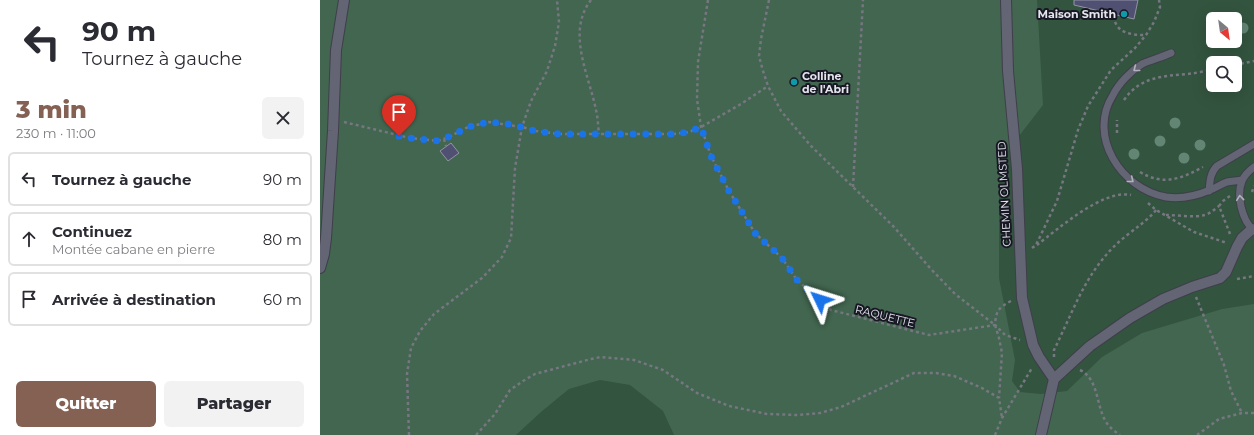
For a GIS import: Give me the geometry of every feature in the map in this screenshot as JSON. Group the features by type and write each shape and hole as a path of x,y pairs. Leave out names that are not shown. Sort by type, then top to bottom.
{"street":[{"path":"320,268 326,238 333,131 336,50 344,0"},
{"name":"CHEMIN OLMSTED","path":"1006,0 1008,71 1018,189 1021,294 1033,345 1039,357 1054,379"},
{"path":"1041,435 1054,379 1068,365 1090,346 1130,318 1164,299 1192,287 1220,278 1226,272 1242,238 1253,230"}],"lane":[{"path":"1171,53 1142,64 1130,74 1112,95 1104,115 1103,126 1110,153 1118,168 1130,180 1146,190 1157,195 1176,198 1196,195 1209,191 1227,182 1242,180"},
{"path":"1209,191 1210,177 1213,170 1217,166 1254,144"},
{"path":"1253,230 1246,222 1240,202 1240,191 1242,180 1254,167"}],"path":[{"path":"409,435 407,374 411,348 420,331 434,314 482,278 502,257 511,238 515,168 522,127 531,101 547,71 555,46 559,22 557,0"},
{"path":"592,0 584,13 580,28 580,36 586,74 596,110 599,134"},
{"name":"RAQUETTE","path":"708,0 698,62 697,99 701,127 711,156 729,191 755,233 782,258 797,280 831,310 929,335 995,325"},
{"path":"769,0 759,56 768,86 781,111 811,146 893,226 955,294 995,325 1005,335 1033,345"},
{"path":"853,187 863,0"},
{"path":"1036,245 1061,191 1078,130 1088,106 1111,70 1135,48 1146,35 1154,22 1160,7 1159,0"},
{"path":"1114,16 1114,22 1120,30 1129,34 1146,35"},
{"path":"1242,64 1254,61"},
{"path":"1122,103 1139,85 1150,80 1168,75 1206,71"},
{"path":"347,122 377,131 410,138 438,141 468,127 481,123 495,122 536,131 559,134 674,134 689,132 701,127 741,104 768,86"},
{"path":"1118,114 1118,136"},
{"path":"444,139 446,146"},
{"path":"1135,168 1152,178 1166,180 1186,176 1202,167"},
{"path":"1019,259 1081,212 1099,201 1123,194 1129,194 1137,197"},
{"path":"1166,214 1195,216 1204,215 1212,212 1230,196"},
{"path":"1142,200 1194,232 1237,247"},
{"path":"1219,206 1230,236 1237,247"},
{"path":"1054,379 1054,350 1080,296 1092,276 1114,247 1125,236 1149,218 1156,210"},
{"path":"1192,287 1224,365 1231,391 1242,413"},
{"path":"1002,418 999,398 1002,353 995,325 996,314 1000,307 1021,294"},
{"path":"476,435 494,414 510,390 523,381 535,374 601,357 634,360 663,370 697,393 729,406 767,414 798,415 820,413 841,406 914,373 936,373 954,376 982,388 999,398"},
{"path":"995,435 1002,418 1039,357"},
{"path":"1068,365 1085,373 1093,385 1101,412 1110,427 1120,435"},
{"path":"1197,435 1219,419 1242,413 1254,413"}],"green space":[{"path":"320,0 1254,0 1254,435 320,435"},
{"path":"320,0 1037,0 1043,105 999,162 999,278 1015,360 1012,381 1020,392 1041,394 1067,391 1102,357 1142,333 1222,309 1254,304 1254,435 674,435 663,411 630,385 600,380 569,389 516,435 320,435"}],"building":[{"name":"Maison Smith","path":"1074,0 1138,0 1134,19 1074,5"},
{"path":"451,143 459,153 448,161 440,151"}],"place":[{"name":"Maison Smith","path":"1124,14"},
{"name":"Colline de l'Abri","path":"794,82"}],"route":[{"path":"399,136 438,141 468,127 489,122 508,124 536,131 559,134 674,134 689,132 701,127 711,156 729,191 755,233 782,258 797,280 820,300"}]}
